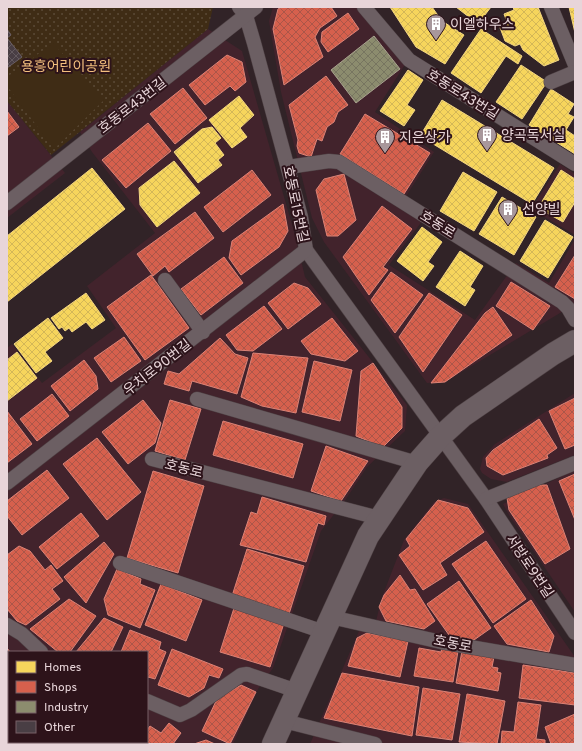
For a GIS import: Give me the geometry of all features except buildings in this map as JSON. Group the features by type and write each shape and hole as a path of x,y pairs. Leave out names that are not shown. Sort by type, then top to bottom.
{"street":[{"path":"273,744 362,549 379,518 417,462 440,437 463,416 553,354 575,341"}],"lane":[{"name":"호동로43번길","path":"364,7 409,60 575,164"},
{"path":"551,7 575,65"},
{"name":"호동로43번길","path":"7,203 247,10"},
{"name":"호동로15번길","path":"247,10 301,217 306,250 440,437"},
{"path":"551,82 575,72"},
{"name":"호동로","path":"288,166 329,160 339,162 562,302 568,308 575,320"},
{"name":"우치로90번길","path":"7,483 203,332 306,250"},
{"path":"165,280 203,332"},
{"path":"197,398 417,462"},
{"name":"서방로9번길","path":"440,437 486,499 575,633"},
{"name":"호동로","path":"152,460 379,518"},
{"path":"486,499 575,463"},
{"name":"호동로","path":"120,562 328,625 441,642 575,665"},
{"path":"7,625 22,634 40,651"},
{"path":"148,704 180,715 191,710 241,674 247,674 297,691"},
{"path":"284,721 375,744"}],"shaded area":[{"path":"273,7 373,7 413,59 404,66 375,112 434,152 405,198 429,212 389,265 475,320 516,263 549,283 575,239 575,304 445,382 427,383 324,242 312,218 281,92 269,21"},
{"path":"208,29 242,51 295,235 305,277 407,405 405,431 367,467 346,499 321,531 273,668 258,689 233,744 7,744 7,348 12,344 42,383 116,328 87,286 155,233 92,152 80,132"},
{"path":"7,101 65,173 7,218"},
{"path":"560,164 575,174 575,235 531,209"},
{"path":"575,393 575,455 507,482 491,479 482,473 480,469 483,457 495,444"},
{"path":"575,470 575,612 503,504"},
{"path":"444,498 468,504 575,657 575,744 310,744 359,631 363,629 374,630 381,600 404,540 434,502"}],"green space":[{"name":"용흥어린이공원","path":"7,7 213,7 208,29 51,155 7,101"},
{"path":"53,43 104,100 54,149 7,86 7,77"}],"place":[{"name":"이엘하우스","path":"436,41"},
{"name":"양곡독서실","path":"487,152"},
{"name":"지은상가","path":"385,154"},
{"name":"선양빌","path":"508,226"}]}
